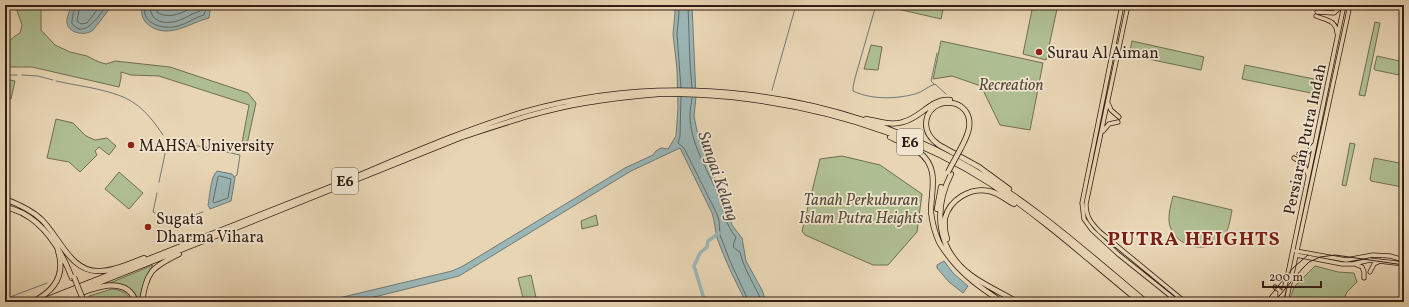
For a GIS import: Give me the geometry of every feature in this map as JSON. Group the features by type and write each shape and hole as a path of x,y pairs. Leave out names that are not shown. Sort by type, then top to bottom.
{"highway":[{"name":"E6","path":"40,302 462,137 526,116 583,103 659,92 762,96 804,104 851,116 894,131 949,156 1021,199 1146,302"},
{"name":"E6","path":"708,93 804,108 876,129 912,143 959,165 990,184 1030,212 1140,302"},
{"path":"851,116 891,123 901,123 914,117 938,101 945,99 956,101 963,104 967,108 972,120 971,132 940,189 936,212 938,228 944,250"},
{"path":"962,149 969,127 967,114 963,108 955,104 946,102 937,105 930,112 926,122 927,131 932,140 987,172 1021,199"},
{"path":"876,129 924,156 934,176 932,218 939,242 954,264 967,277 977,286 1002,302"},
{"path":"949,173 942,195 939,212 942,234 948,248 953,256 971,276 1017,302"},
{"path":"953,256 945,234 945,218 952,205 964,195 976,191 989,191 998,194 1030,212"},
{"path":"5,199 33,212 48,226 58,243 82,302"},
{"path":"5,207 13,208 29,217 58,243 81,267 102,272 224,231"},
{"name":"E6","path":"51,302 224,231"},
{"path":"142,302 146,283 151,272 155,268 161,263 224,231"},
{"path":"32,302 48,293 57,280 60,271 58,243"},
{"path":"59,302 102,286 113,284 120,285 128,290 136,302"}],"main road":[{"path":"1122,5 1082,203 1084,219 1092,230 1109,246 1178,302"},
{"path":"1128,5 1086,204 1087,214 1089,220 1100,232 1185,302"},
{"path":"1337,40 1335,26 1329,20 1317,14 1334,13 1344,5"},
{"name":"Persiaran Putra Indah","path":"1286,302 1295,266 1295,253 1308,176 1344,5"},
{"path":"1343,35 1342,19 1346,16 1349,5"},
{"name":"Persiaran Putra Indah","path":"1280,302 1295,253 1300,242 1349,5"},
{"path":"1101,132 1109,124 1118,119 1111,110 1108,100"},
{"path":"1097,128 1104,116 1102,105"},
{"path":"1299,154 1308,152 1315,144"},
{"path":"1294,158 1304,164 1308,176"},
{"path":"1300,242 1301,248 1306,253"},
{"path":"1295,253 1306,253 1346,260 1383,255 1404,260"},
{"path":"1295,253 1305,258 1335,263 1353,264 1369,261 1381,261 1404,264"},
{"path":"1367,256 1369,261"},
{"path":"1295,266 1299,259 1305,258"},
{"path":"1370,272 1374,264 1381,261"},
{"path":"1353,264 1362,267 1364,278"},
{"path":"1275,287 1280,291 1280,302"}],"green space":[{"path":"15,5 41,5 41,30 55,45 70,52 87,56 106,64 115,61 170,67 248,93 256,103 246,149 241,148 249,105 159,76 131,75 121,72 119,87 32,67 5,66 6,46 15,36 20,33 22,25"},
{"path":"880,5 944,5 941,19"},
{"path":"1033,5 1052,5 1052,8 1057,9 1046,60 1023,54"},
{"path":"1375,22 1380,23 1365,96 1359,95"},
{"name":"Recreation","path":"941,41 1043,63 1030,130 1000,125 981,86 952,76 933,79"},
{"path":"1132,41 1204,57 1201,70 1129,55"},
{"path":"871,45 882,47 878,70 864,69"},
{"path":"1377,56 1404,62 1404,76 1375,70"},
{"path":"1245,65 1319,80 1316,94 1242,79"},
{"path":"5,79 15,81 11,99 5,97"},
{"path":"56,119 73,123 86,136 95,140 107,138 116,146 109,155 99,147 95,151 97,155 80,172 69,162 47,158"},
{"path":"1350,143 1355,144 1346,186 1342,185"},
{"name":"Tanah Perkuburan Islam Putra Heights","path":"842,156 880,165 922,194 917,232 888,265 873,265 805,235 802,231 820,159"},
{"path":"1374,158 1404,164 1404,178 1402,187 1371,181 1370,179"},
{"path":"119,172 143,193 129,209 105,189"},
{"path":"1173,196 1232,210 1229,226 1224,236 1215,244 1200,247 1192,246 1178,239 1173,233 1169,222"},
{"path":"596,215 598,225 582,229 581,221"},
{"path":"153,265 144,283 140,302 138,302 137,297 128,288 119,284 110,283"},
{"path":"1315,266 1338,272 1354,273 1357,282 1347,292 1344,299 1348,302 1289,302 1294,287"},
{"path":"531,275 537,302 524,302 518,278"},
{"path":"112,289 124,292 132,302 92,302 89,296"}],"water":[{"path":"72,5 112,5 93,30 86,33 78,33 71,30 67,23"},
{"path":"142,5 211,5 209,18 180,29 165,31 157,30 145,22 142,14"},
{"path":"674,5 692,5 696,97 694,116 697,131 709,166 721,191 732,225 742,238 746,261 762,290 766,302 746,302 720,246 712,213 680,148 631,171 459,276 354,302 322,302 452,271 463,266 625,168 653,155 661,148 668,149 676,136 678,108 677,69 673,34 675,13"},
{"path":"217,171 232,174 235,178 231,201 210,209 208,205 211,187 213,178"},
{"path":"944,261 953,273 968,286 963,293 949,282 937,268 937,265"}],"waterway":[{"path":"772,90 796,5"},
{"path":"876,5 855,78 853,91 868,96 892,98 915,94 935,84 946,94"},
{"path":"934,84 931,81 937,53"},
{"path":"5,75 17,75"},
{"path":"22,75 38,76 53,80"},
{"path":"56,81 107,92 134,103 146,113 163,135"},
{"path":"159,182 168,140 213,149"},
{"path":"218,150 240,155 237,175 234,177"},
{"path":"157,193 153,212 155,213 182,219 203,212"},
{"path":"705,302 694,266 700,253 707,247 708,241 719,233"},
{"path":"5,299 47,283"}],"tram line":[{"path":"1265,302 1293,268 1308,255"},
{"path":"1274,302 1309,262 1320,257 1335,255 1404,265"}],"place":[{"name":"Surau Al Aiman","path":"1039,52"},
{"name":"MAHSA University","path":"131,145"},
{"name":"Sugata Dharma Vihara","path":"148,227"}],"district":[{"name":"PUTRA HEIGHTS","path":"1194,238"}],"water label":[{"name":"Sungai Kelang","path":"719,176"}]}
